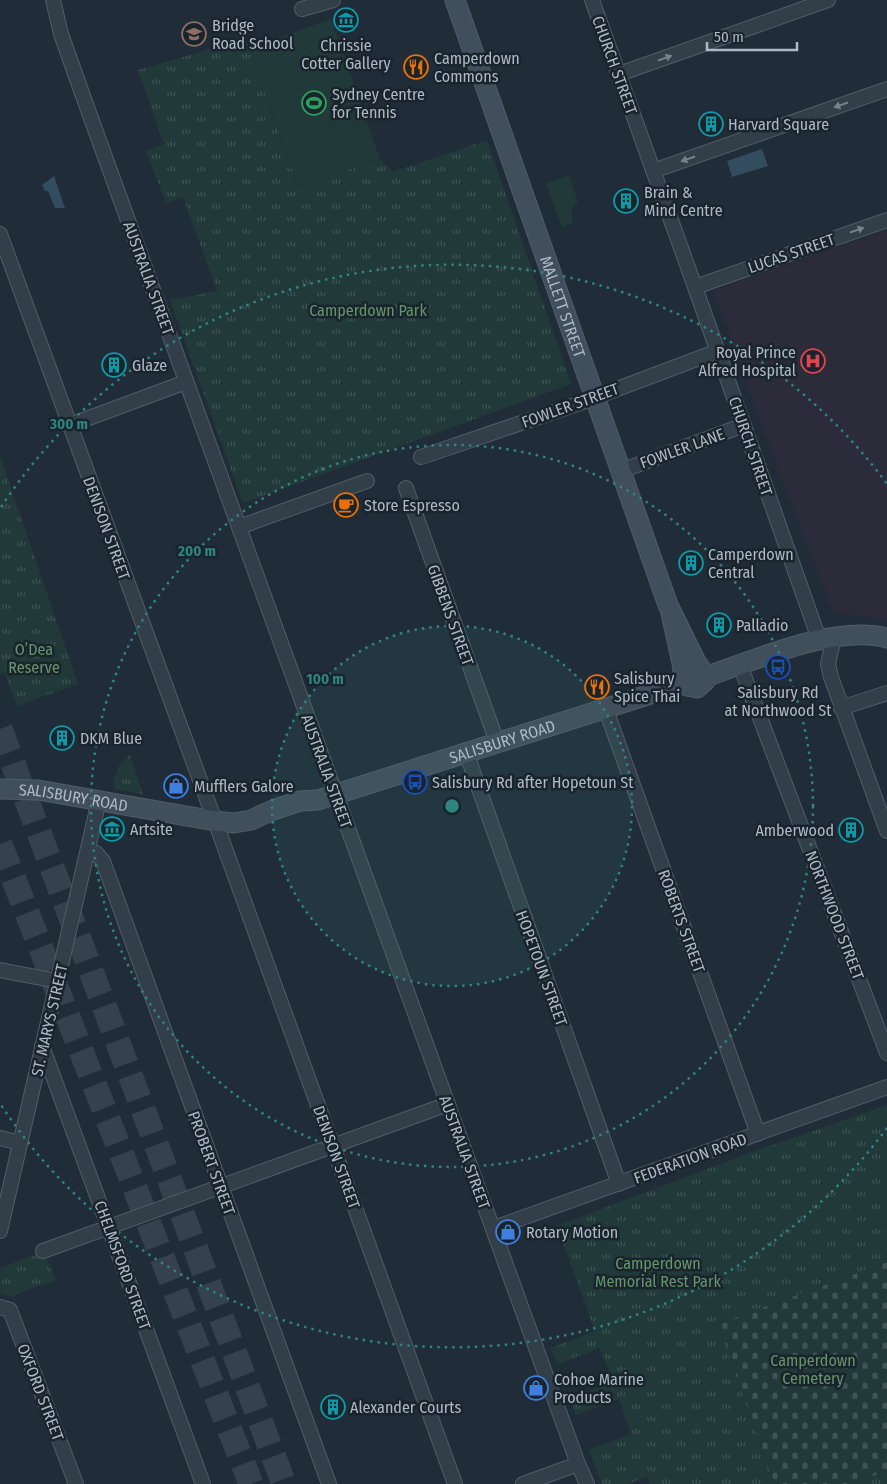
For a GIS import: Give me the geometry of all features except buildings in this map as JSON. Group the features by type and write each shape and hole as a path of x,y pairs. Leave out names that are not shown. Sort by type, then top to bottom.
{"main road":[{"name":"MALLETT STREET","path":"455,0 693,676"},
{"name":"SALISBURY ROAD","path":"1,789 22,796 97,809 216,825 234,823 251,820 300,801 327,797 605,707 693,676 740,665 826,638 875,635 887,638"},
{"name":"SALISBURY ROAD","path":"1,789 38,790 216,825"}],"street":[{"name":"AUSTRALIA STREET","path":"53,0 61,34 239,528 327,797 448,1104 578,1464 587,1484"},
{"path":"302,9 333,0"},
{"name":"CHURCH STREET","path":"592,0 744,425 826,638"},
{"path":"619,74 828,0"},
{"path":"653,172 887,89"},
{"name":"LUCAS STREET","path":"695,286 887,220"},
{"name":"DENISON STREET","path":"0,234 3,249 70,425 455,1484"},
{"name":"FOWLER STREET","path":"421,457 595,397 718,351"},
{"path":"70,425 186,382"},
{"name":"FOWLER LANE","path":"621,471 744,425"},
{"path":"239,528 367,481"},
{"name":"GIBBENS STREET","path":"406,488 497,742"},
{"path":"826,638 828,664 841,708 887,831"},
{"name":"NORTHWOOD STREET","path":"740,665 887,1053"},
{"path":"841,708 887,693"},
{"name":"ROBERTS STREET","path":"605,707 758,1134"},
{"name":"HOPETOUN STREET","path":"466,752 619,1184"},
{"name":"ST. MARYS STREET","path":"0,1230 97,809"},
{"name":"PROBERT STREET","path":"88,850 96,853 102,861 329,1484"},
{"path":"0,970 58,981"},
{"name":"CHELMSFORD STREET","path":"42,1046 203,1484"},
{"name":"FEDERATION ROAD","path":"494,1228 887,1087"},
{"path":"43,1251 448,1104"},
{"path":"0,1138 20,1143"},
{"name":"OXFORD STREET","path":"0,1307 10,1310 76,1484"},
{"path":"524,1484 578,1464"}],"shaded area":[{"path":"762,149 768,166 732,177 727,161"},
{"path":"54,176 65,208 55,208 48,191 45,191 42,185"},
{"name":"Royal Prince Alfred Hospital","path":"887,230 887,620 833,612 764,431 714,290"}],"green space":[{"name":"Sydney Centre for Tennis","path":"331,19 380,159 298,187 249,48"},
{"name":"Camperdown Park","path":"246,39 298,187 380,159 393,172 487,140 571,384 243,503 170,300 217,291 183,197 166,203 146,151 164,144 138,70"},
{"path":"569,176 578,202 572,209 573,223 562,227 546,184"},
{"name":"O’Dea Reserve","path":"0,456 78,684 17,706 5,673 0,674"},
{"path":"130,755 143,794 115,789 113,784 118,767"},
{"name":"Camperdown Memorial Rest Park","path":"887,1105 887,1262 718,1324 774,1484 650,1484 647,1477 627,1484 602,1484 589,1450 631,1434 619,1399 576,1415 570,1398 613,1382 600,1348 558,1364 550,1348 595,1331 557,1226 747,1154"},
{"path":"44,1252 56,1280 16,1294 13,1297 0,1293 0,1268"},
{"name":"Camperdown Cemetery","path":"887,1262 887,1471 851,1484 774,1484 718,1324"},
{"path":"887,1471 887,1484 851,1484"}],"tunnel":[{"path":"0,729 284,1484"},
{"path":"0,844 251,1484"}],"place":[{"name":"Chrissie Cotter Gallery","path":"346,20"},
{"name":"Bridge Road School","path":"194,34"},
{"name":"Camperdown Commons","path":"416,67"},
{"name":"Sydney Centre for Tennis","path":"314,103"},
{"name":"Harvard Square","path":"711,124"},
{"name":"Brain & Mind Centre","path":"626,201"},
{"name":"Royal Prince Alfred Hospital","path":"813,361"},
{"name":"Glaze","path":"114,365"},
{"name":"Store Espresso","path":"346,505"},
{"name":"Camperdown Central","path":"691,563"},
{"name":"Palladio","path":"719,625"},
{"name":"Salisbury Rd at Northwood St","path":"778,667"},
{"name":"Salisbury Spice Thai","path":"597,687"},
{"name":"DKM Blue","path":"62,738"},
{"name":"Salisbury Rd after Hopetoun St","path":"415,782"},
{"name":"Mufflers Galore","path":"176,786"},
{"name":"Artsite","path":"112,829"},
{"name":"Amberwood","path":"851,830"},
{"name":"Rotary Motion","path":"508,1232"},
{"name":"Cohoe Marine Products","path":"536,1388"},
{"name":"Alexander Courts","path":"333,1407"}]}
